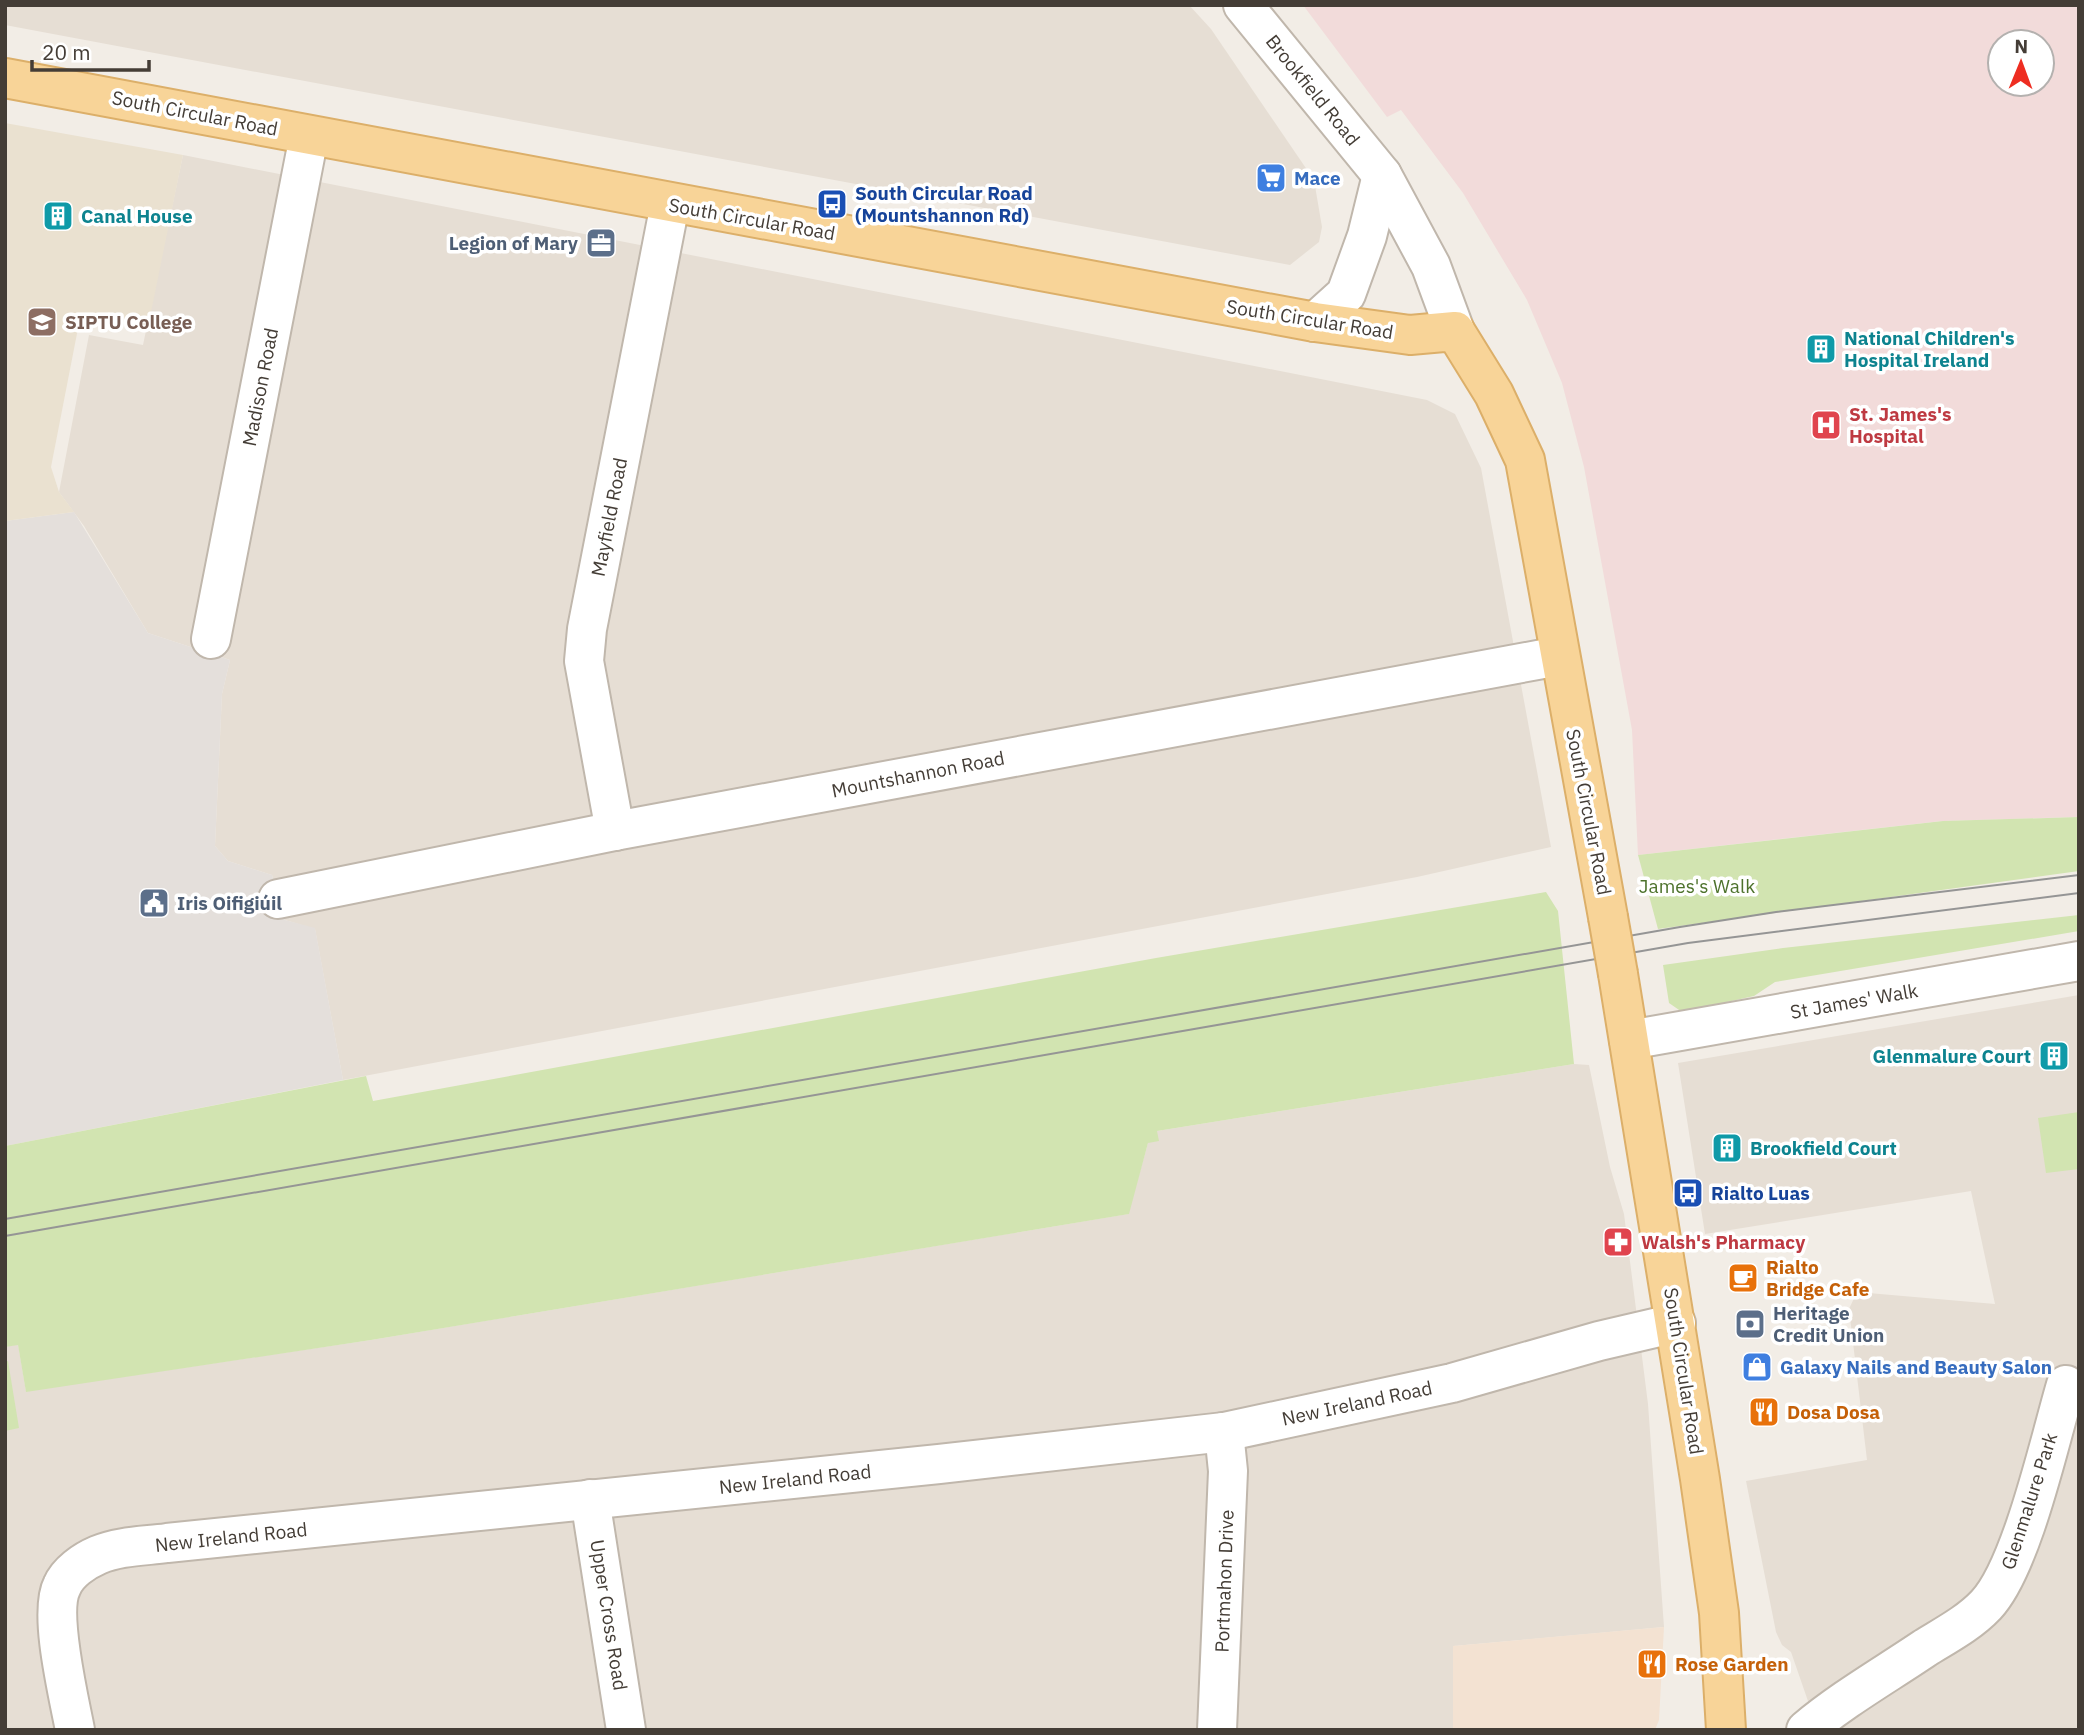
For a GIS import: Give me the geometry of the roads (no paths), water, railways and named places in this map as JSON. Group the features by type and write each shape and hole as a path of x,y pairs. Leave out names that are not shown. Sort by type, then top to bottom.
{"main road":[{"name":"South Circular Road","path":"5,78 670,204 1315,322 1410,335 1455,331 1494,394 1525,460 1608,917 1676,1323 1719,1613 1726,1730"}],"street":[{"name":"Brookfield Road","path":"1244,5 1382,176 1431,266 1455,331"},
{"name":"Madison Road","path":"211,639 309,136"},
{"path":"1315,322 1346,294 1367,236 1382,176"},
{"name":"Mayfield Road","path":"615,831 584,661 587,629 670,204"},
{"name":"Mountshannon Road","path":"278,899 615,831 1559,656"},
{"name":"St James' Walk","path":"1629,1040 2079,961"},
{"name":"New Ireland Road","path":"75,1730 57,1602 61,1586 71,1572 99,1555 167,1543 1224,1432 1452,1383 1599,1341 1676,1323"},
{"name":"Glenmalure Park","path":"1806,1730 1843,1702 1962,1625 1987,1604 2007,1571 2022,1530 2066,1385"},
{"name":"Portmahon Drive","path":"1217,1730 1228,1471 1224,1432"},
{"name":"Upper Cross Road","path":"590,1499 626,1730"}],"tram line":[{"path":"5,1219 1680,927 1776,912 2079,875"},
{"path":"5,1236 1688,943 2079,893"}],"place":[{"name":"Mace","path":"1271,178"},
{"name":"South Circular Road (Mountshannon Rd)","path":"832,204"},
{"name":"Canal House","path":"58,216"},
{"name":"Legion of Mary","path":"601,243"},
{"name":"SIPTU College","path":"42,322"},
{"name":"National Children's Hospital Ireland","path":"1821,349"},
{"name":"St. James's Hospital","path":"1826,425"},
{"name":"Iris Oifigiúil","path":"154,903"},
{"name":"Glenmalure Court","path":"2054,1056"},
{"name":"Brookfield Court","path":"1727,1148"},
{"name":"Rialto Luas","path":"1688,1193"},
{"name":"Walsh's Pharmacy","path":"1618,1242"},
{"name":"Rialto Bridge Cafe","path":"1743,1278"},
{"name":"Heritage Credit Union","path":"1750,1324"},
{"name":"Galaxy Nails and Beauty Salon","path":"1757,1367"},
{"name":"Dosa Dosa","path":"1764,1412"},
{"name":"Rose Garden","path":"1652,1664"}],"park label":[{"name":"James's Walk","path":"1697,886"}]}
